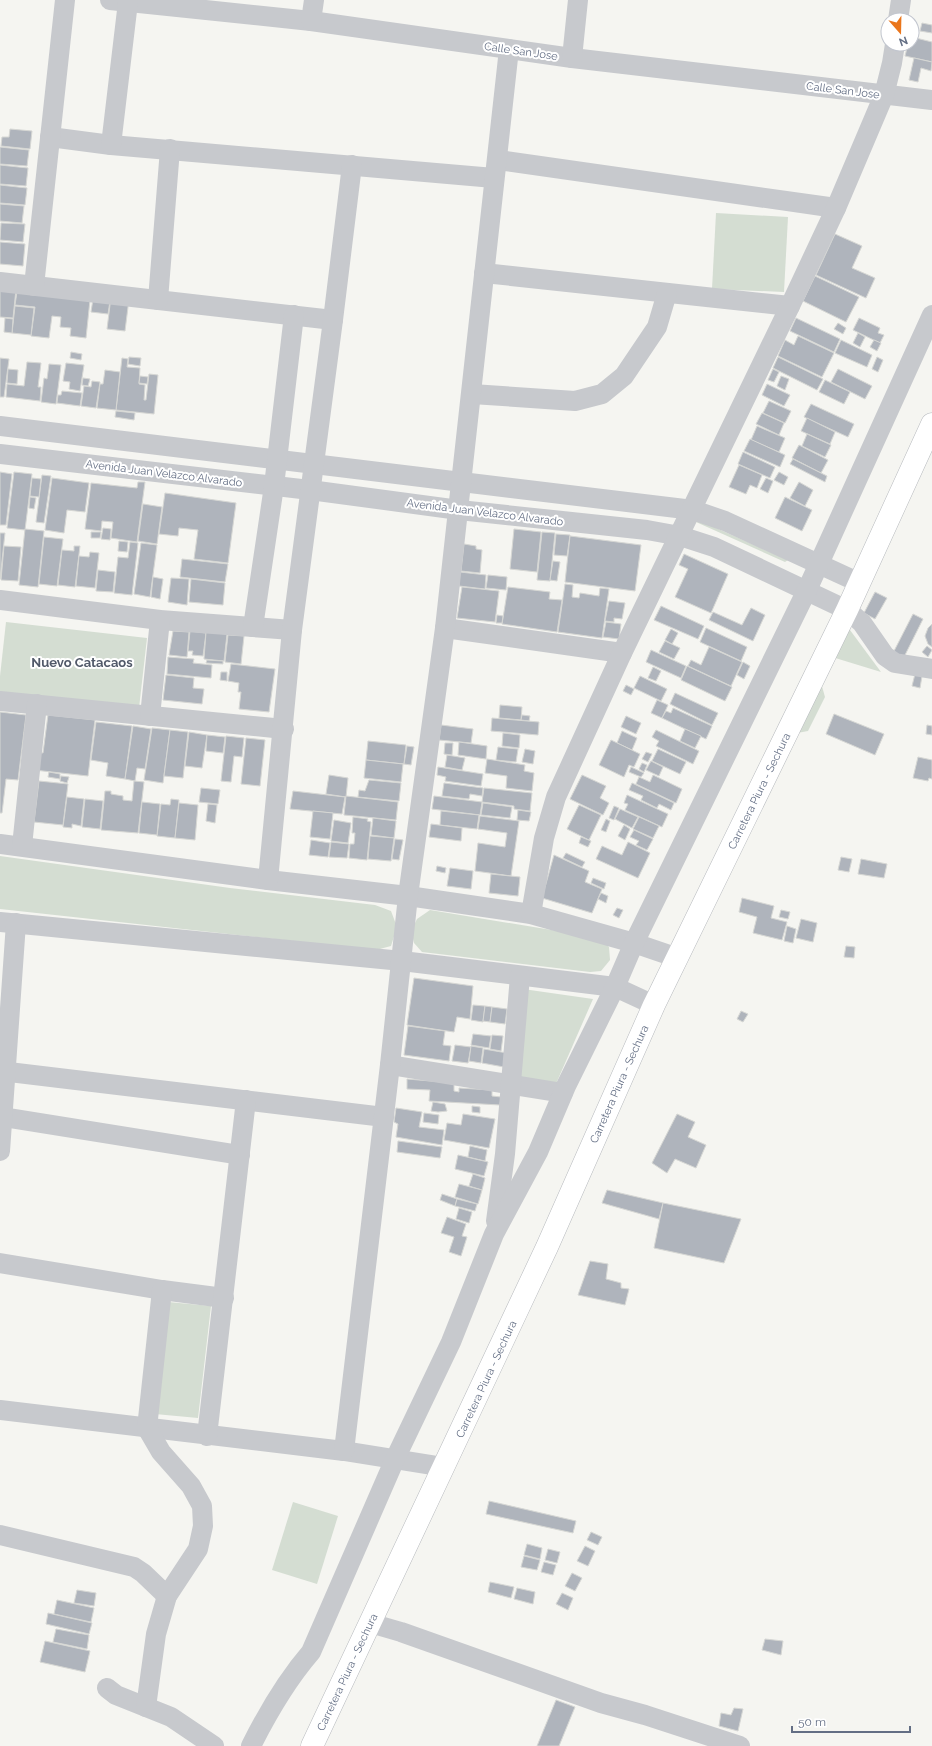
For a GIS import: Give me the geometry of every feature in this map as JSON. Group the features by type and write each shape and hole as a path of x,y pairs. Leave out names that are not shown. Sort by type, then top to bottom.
{"main road":[{"name":"Carretera Piura - Sechura","path":"312,1746 547,1247 654,1005 860,583 932,424"}],"street":[{"path":"34,286 65,0"},
{"path":"312,21 314,0"},
{"path":"572,58 578,0"},
{"path":"899,12 901,0"},
{"path":"111,145 119,1"},
{"name":"Calle San Jose","path":"119,1 151,2 312,21 572,58 932,100"},
{"path":"344,1452 402,962 408,896 445,628 463,481 509,49"},
{"path":"531,914 544,838 556,797 622,653 693,510 836,208 884,95 893,52"},
{"path":"50,137 111,145 352,165 496,169 836,208"},
{"path":"158,300 170,150"},
{"path":"268,880 284,729 292,630 352,165"},
{"path":"484,273 790,306"},
{"path":"0,282 333,320"},
{"path":"472,394 575,401 602,394 624,376 657,326 667,293"},
{"path":"253,627 274,486 294,315"},
{"path":"251,1746 272,1704 294,1671 311,1652 395,1459 451,1342 494,1234 538,1152 563,1093 615,988 634,943 807,590 932,315"},
{"path":"0,426 693,510 725,521 860,583"},
{"name":"Avenida Juan Velazco Alvarado","path":"0,454 310,490 459,510 647,530 680,536 714,547 847,610 862,623 885,656 895,663 932,669"},
{"path":"0,600 160,620 292,630"},
{"path":"150,716 160,620"},
{"path":"445,628 622,653"},
{"path":"0,701 284,729"},
{"path":"22,846 37,704"},
{"path":"0,844 268,880 408,896 531,914 634,943 678,958"},
{"path":"0,1151 8,923 402,962 615,988 654,1005"},
{"path":"494,1234 506,1154 520,976"},
{"path":"390,1065 563,1093"},
{"path":"3,1071 384,1117"},
{"path":"207,1436 246,1100"},
{"path":"2,1117 240,1155"},
{"path":"0,1263 162,1290 224,1298"},
{"path":"146,1707 156,1634 167,1596 198,1549 203,1526 202,1506 191,1486 161,1452 147,1428 162,1290"},
{"path":"0,1410 344,1452 444,1466"},
{"path":"0,1534 134,1567 144,1573 167,1596"},
{"path":"370,1623 401,1632 601,1703 645,1715 740,1746"},
{"path":"107,1688 116,1695 171,1717 214,1746"}],"shaded area":[{"path":"716,213 788,217 784,292 712,289"},
{"path":"696,519 788,560 785,562 696,522"},
{"path":"6,622 147,638 139,708 0,693 0,676"},
{"path":"847,626 881,672 832,657"},
{"path":"819,676 825,697 808,731 792,734"},
{"path":"0,856 230,888 375,905 391,911 397,927 391,946 376,950 0,909"},
{"path":"430,910 600,938 609,947 610,960 601,971 590,972 422,952 414,943 411,931 417,919"},
{"path":"523,989 593,999 555,1086 515,1079"},
{"path":"168,1302 211,1306 198,1418 155,1414"},
{"path":"293,1502 338,1516 317,1584 272,1570"}],"building":[{"path":"922,23 932,25 932,33 920,31"},
{"path":"920,39 932,42 932,62 905,56 906,52 920,52"},
{"path":"914,58 932,62 931,71 921,68 918,82 909,80"},
{"path":"10,129 32,131 30,149 1,146 2,137 9,137"},
{"path":"0,147 29,150 27,166 0,164"},
{"path":"0,165 28,168 26,186 0,184"},
{"path":"0,185 27,188 25,205 0,203"},
{"path":"0,204 24,206 22,223 0,221"},
{"path":"1,223 25,224 23,242 0,240"},
{"path":"835,234 862,246 852,268 875,278 866,298 816,275"},
{"path":"0,242 25,244 23,266 0,264"},
{"path":"815,276 859,297 846,322 803,301"},
{"path":"0,288 16,289 13,318 0,317"},
{"path":"17,292 90,300 86,338 70,336 71,328 60,327 61,317 52,316 49,338 31,336 35,307 15,305"},
{"path":"111,297 129,299 125,331 107,329"},
{"path":"93,299 110,301 108,314 91,312"},
{"path":"15,306 34,308 31,335 12,333"},
{"path":"5,318 13,319 12,333 4,332"},
{"path":"796,318 840,339 834,352 790,331"},
{"path":"859,318 880,328 878,333 884,335 880,343 853,330"},
{"path":"838,323 846,328 843,334 834,329"},
{"path":"858,333 865,337 860,347 853,343"},
{"path":"798,336 834,353 822,377 778,356 785,340 794,345"},
{"path":"841,340 872,355 867,367 835,353"},
{"path":"874,340 881,343 877,351 870,347"},
{"path":"71,352 82,354 81,360 70,358"},
{"path":"129,357 141,358 140,366 128,364"},
{"path":"778,357 823,379 817,390 773,368"},
{"path":"877,357 883,360 878,372 872,369"},
{"path":"0,358 9,359 4,397 0,397"},
{"path":"122,358 128,359 127,367 140,368 139,384 145,385 144,400 146,400 149,374 158,375 154,414 116,410"},
{"path":"27,362 41,363 38,387 41,387 40,401 6,397 7,384 24,386"},
{"path":"66,363 84,365 80,391 69,389 70,382 63,381"},
{"path":"49,364 61,365 56,404 41,402 44,378 47,379"},
{"path":"8,369 18,370 17,384 7,383"},
{"path":"773,369 779,372 774,382 768,380"},
{"path":"838,369 872,386 865,399 831,382"},
{"path":"105,370 120,372 116,410 97,408 100,384 103,384"},
{"path":"140,376 148,377 147,384 139,383"},
{"path":"781,376 789,379 785,390 777,386"},
{"path":"83,378 90,379 88,386 82,385"},
{"path":"825,380 850,392 844,404 819,392"},
{"path":"92,381 100,382 96,408 81,406 84,386 91,387"},
{"path":"767,384 790,395 784,406 762,395"},
{"path":"62,391 82,393 80,406 57,403 58,395 61,395"},
{"path":"769,401 791,411 785,423 763,413"},
{"path":"811,404 854,424 848,437 804,417"},
{"path":"116,411 135,413 134,420 115,417"},
{"path":"762,413 784,423 779,435 756,424"},
{"path":"807,418 835,432 830,444 801,431"},
{"path":"757,426 785,438 779,452 751,440"},
{"path":"807,434 831,445 825,457 802,446"},
{"path":"750,439 785,455 780,467 744,451"},
{"path":"799,445 828,460 821,473 792,458"},
{"path":"743,452 775,467 770,478 738,464"},
{"path":"793,459 827,476 825,482 790,464"},
{"path":"739,465 762,475 757,488 750,485 746,494 729,487"},
{"path":"0,472 12,474 6,525 0,525"},
{"path":"14,472 32,474 25,530 7,528"},
{"path":"779,472 788,477 784,485 774,480"},
{"path":"42,475 51,476 44,523 36,522"},
{"path":"32,478 41,479 39,497 30,496"},
{"path":"52,478 89,483 85,512 67,510 64,533 45,530"},
{"path":"766,478 773,481 768,493 760,489"},
{"path":"138,482 145,482 137,542 111,538 113,522 102,521 101,531 85,529 91,483 137,488"},
{"path":"799,482 813,490 805,506 790,498"},
{"path":"165,493 236,503 228,563 194,559 198,530 179,528 178,536 159,534"},
{"path":"30,497 36,498 34,509 29,508"},
{"path":"785,497 812,510 802,531 775,518"},
{"path":"143,504 162,507 157,544 138,541"},
{"path":"103,528 111,529 110,540 101,539"},
{"path":"25,529 44,531 38,587 19,585"},
{"path":"514,529 541,532 537,572 510,569"},
{"path":"91,532 101,532 100,538 91,538"},
{"path":"542,532 555,533 550,581 537,580"},
{"path":"0,533 5,533 0,579"},
{"path":"556,534 570,535 567,556 554,555"},
{"path":"570,536 641,545 635,591 565,582"},
{"path":"44,537 63,539 57,586 39,584"},
{"path":"119,541 128,542 127,552 118,551"},
{"path":"130,542 138,543 132,595 114,593 118,557 128,558"},
{"path":"141,543 157,545 150,597 134,594"},
{"path":"464,544 476,546 476,549 482,550 480,573 461,571"},
{"path":"4,546 21,547 18,581 1,580"},
{"path":"74,546 80,546 75,587 58,585 62,550 74,551"},
{"path":"90,552 99,553 95,588 76,586 79,556 89,557"},
{"path":"684,554 728,574 711,613 675,597 688,569 679,565"},
{"path":"182,559 228,564 225,582 180,577"},
{"path":"553,561 560,562 557,581 550,580"},
{"path":"98,570 115,572 113,592 96,591"},
{"path":"460,572 486,575 485,589 459,586"},
{"path":"488,575 507,577 506,590 486,588"},
{"path":"153,577 163,579 160,599 151,597"},
{"path":"171,578 189,579 187,605 168,602"},
{"path":"191,579 225,583 223,605 189,602"},
{"path":"565,584 573,585 572,597 579,598 580,593 599,596 600,588 609,589 602,638 558,632"},
{"path":"462,587 499,591 495,622 457,618"},
{"path":"508,587 550,592 549,599 562,600 557,632 502,624"},
{"path":"875,592 887,598 875,619 864,613"},
{"path":"609,601 625,603 622,619 614,618 614,622 605,621"},
{"path":"661,606 704,626 698,639 654,620"},
{"path":"751,608 765,615 753,641 709,620 713,612 742,625"},
{"path":"913,614 923,619 904,657 892,655"},
{"path":"497,615 503,616 502,623 496,623"},
{"path":"606,622 621,624 619,639 603,637"},
{"path":"932,624 932,647 928,644 925,636 928,628"},
{"path":"706,628 747,647 741,661 700,642"},
{"path":"671,629 678,633 672,644 665,640"},
{"path":"173,631 189,632 187,657 169,655"},
{"path":"190,631 206,633 203,656 192,655 193,651 188,651"},
{"path":"206,632 227,634 224,661 204,659"},
{"path":"228,635 244,636 241,664 225,662"},
{"path":"665,641 680,648 674,659 659,652"},
{"path":"927,646 932,650 928,657 922,652"},
{"path":"709,647 742,662 731,686 688,666 691,660 701,665"},
{"path":"651,650 686,666 681,678 646,662"},
{"path":"168,657 194,659 193,663 212,665 211,678 167,674"},
{"path":"207,660 223,661 223,664 206,663"},
{"path":"743,662 750,666 744,679 737,675"},
{"path":"231,664 275,669 269,712 239,709 241,692 238,692 239,683 228,681"},
{"path":"687,666 732,687 725,701 681,680"},
{"path":"653,667 661,671 656,681 648,678"},
{"path":"221,672 227,672 227,681 220,680"},
{"path":"915,674 922,676 920,688 912,686"},
{"path":"166,675 194,678 193,688 204,689 202,704 163,700"},
{"path":"640,676 667,689 661,701 634,688"},
{"path":"626,685 634,689 631,695 623,691"},
{"path":"675,693 718,713 712,725 670,704"},
{"path":"657,700 668,705 662,718 651,713"},
{"path":"500,705 522,707 521,720 499,718"},
{"path":"673,708 712,726 706,739 662,718 666,711 671,713"},
{"path":"0,712 26,715 18,780 6,779 2,813 0,813"},
{"path":"834,714 884,734 875,755 826,734"},
{"path":"48,715 95,720 88,776 34,770 36,752 43,753"},
{"path":"522,715 530,716 529,721 521,720"},
{"path":"626,716 641,723 636,734 621,727"},
{"path":"492,718 539,722 538,735 491,731"},
{"path":"96,722 132,726 125,779 106,776 108,763 91,760"},
{"path":"441,725 473,729 471,743 439,740"},
{"path":"927,725 932,726 932,735 926,734"},
{"path":"133,726 151,729 145,769 137,768 135,781 125,779"},
{"path":"152,728 170,730 163,783 144,780"},
{"path":"685,729 701,736 695,748 680,741"},
{"path":"170,730 188,732 183,778 164,776"},
{"path":"656,730 699,751 693,764 656,746 659,741 652,737"},
{"path":"622,731 637,738 632,750 617,743"},
{"path":"189,732 207,735 202,768 185,766"},
{"path":"503,733 520,735 519,748 502,746"},
{"path":"207,735 225,737 223,753 206,751"},
{"path":"226,736 244,738 242,757 234,756 231,782 221,781"},
{"path":"246,738 265,740 260,786 241,784"},
{"path":"611,740 640,754 634,767 629,765 624,777 599,765"},
{"path":"368,741 406,745 404,764 366,760"},
{"path":"459,742 487,746 486,759 458,755"},
{"path":"445,743 453,743 452,755 444,754"},
{"path":"407,746 414,747 411,765 404,764"},
{"path":"498,747 518,749 516,762 496,760"},
{"path":"525,749 535,751 533,764 522,762"},
{"path":"658,749 686,762 680,774 652,761"},
{"path":"646,752 652,754 648,762 642,759"},
{"path":"447,755 465,758 462,770 445,767"},
{"path":"918,757 932,760 932,779 929,778 928,781 913,778"},
{"path":"487,759 525,765 524,771 534,773 532,791 506,788 507,776 485,773"},
{"path":"366,760 403,764 401,782 364,778"},
{"path":"651,761 663,767 659,776 646,770"},
{"path":"642,763 647,765 644,772 639,769"},
{"path":"438,767 483,774 481,786 445,781 446,777 437,775"},
{"path":"631,767 644,773 641,777 629,772"},
{"path":"49,772 60,774 60,779 48,777"},
{"path":"329,775 348,778 346,797 326,794"},
{"path":"582,775 606,786 600,798 609,803 603,815 570,799"},
{"path":"653,775 682,789 676,803 636,784 639,777 650,782"},
{"path":"61,776 69,777 67,783 60,781"},
{"path":"369,780 401,783 399,801 358,797 359,790 365,791"},
{"path":"39,781 68,784 63,825 34,822"},
{"path":"134,781 144,782 138,833 101,830 105,791 111,791 111,794 123,796 123,800 132,801"},
{"path":"444,783 483,788 482,796 470,794 469,799 442,796"},
{"path":"632,783 674,803 671,810 659,804 657,808 641,800 643,796 629,790"},
{"path":"201,788 220,790 218,804 199,802"},
{"path":"484,788 532,793 530,811 514,809 514,806 482,802"},
{"path":"293,791 345,797 342,814 290,809"},
{"path":"627,795 668,814 662,827 625,810 628,804 624,803"},
{"path":"346,796 398,802 396,820 344,815"},
{"path":"434,796 482,802 480,815 432,809"},
{"path":"67,797 84,799 81,826 72,824 72,828 63,827"},
{"path":"85,799 103,801 100,829 82,827"},
{"path":"171,799 179,800 175,838 157,836 161,804 170,805"},
{"path":"142,802 160,804 157,835 139,833"},
{"path":"179,803 198,805 195,840 175,838"},
{"path":"483,803 512,807 510,818 481,815"},
{"path":"208,804 217,805 215,823 206,821"},
{"path":"579,805 601,815 589,840 567,829"},
{"path":"614,806 619,808 614,820 609,818"},
{"path":"620,809 638,817 632,828 615,819"},
{"path":"518,810 531,812 529,821 517,820"},
{"path":"313,811 333,813 330,839 310,837"},
{"path":"441,811 479,815 477,829 440,825"},
{"path":"480,816 519,821 511,876 475,871 478,843 505,847 507,833 478,829"},
{"path":"353,817 368,819 367,821 371,822 367,860 349,858 350,844 354,844 355,833 352,833"},
{"path":"639,817 659,826 653,838 633,829"},
{"path":"373,818 396,821 394,838 371,835"},
{"path":"606,819 610,821 606,832 601,830"},
{"path":"334,820 351,823 348,843 331,841"},
{"path":"431,824 462,828 461,841 429,837"},
{"path":"624,825 630,829 625,840 618,836"},
{"path":"634,830 653,839 647,850 636,845 639,841 630,837"},
{"path":"370,836 394,838 391,861 368,859"},
{"path":"581,837 591,841 588,847 579,843"},
{"path":"395,839 403,840 399,860 392,859"},
{"path":"311,840 330,843 328,857 309,855"},
{"path":"331,842 349,844 347,858 329,857"},
{"path":"628,842 650,853 638,878 596,859 602,846 622,855"},
{"path":"566,853 585,862 582,867 563,858"},
{"path":"554,855 589,871 585,882 602,889 592,913 542,898"},
{"path":"841,857 852,859 849,872 838,870"},
{"path":"861,859 887,864 884,878 858,874"},
{"path":"437,866 446,868 445,873 436,871"},
{"path":"450,868 473,871 471,889 447,886"},
{"path":"491,874 520,877 518,896 489,893"},
{"path":"593,878 606,883 604,889 591,883"},
{"path":"601,893 608,896 606,903 598,899"},
{"path":"742,898 774,906 771,918 787,922 782,940 753,933 757,917 739,912"},
{"path":"617,908 623,910 619,918 613,915"},
{"path":"781,910 790,912 788,919 779,917"},
{"path":"801,919 817,923 813,942 796,938"},
{"path":"787,926 796,929 793,943 784,941"},
{"path":"846,946 855,947 854,958 844,957"},
{"path":"414,978 473,986 470,1019 457,1017 454,1032 407,1025"},
{"path":"473,1005 485,1006 483,1022 471,1020"},
{"path":"485,1006 492,1007 490,1022 483,1021"},
{"path":"492,1007 507,1009 505,1024 490,1022"},
{"path":"741,1011 748,1014 743,1022 737,1019"},
{"path":"408,1026 445,1031 443,1045 451,1046 449,1061 404,1055"},
{"path":"473,1034 491,1036 489,1048 471,1045"},
{"path":"492,1035 503,1036 501,1051 490,1049"},
{"path":"455,1045 471,1047 468,1063 452,1061"},
{"path":"471,1046 483,1048 481,1063 469,1061"},
{"path":"484,1049 507,1053 504,1067 482,1063"},
{"path":"407,1079 454,1083 454,1091 459,1092 459,1088 492,1090 492,1096 501,1097 500,1105 429,1101 430,1090 407,1089"},
{"path":"433,1102 445,1104 447,1111 431,1111"},
{"path":"472,1106 480,1107 480,1113 472,1112"},
{"path":"396,1108 422,1112 419,1127 444,1130 442,1145 396,1137 398,1124 394,1122"},
{"path":"424,1113 439,1115 438,1124 423,1122"},
{"path":"463,1114 495,1119 489,1148 444,1140 447,1123 461,1125"},
{"path":"677,1114 695,1122 688,1137 706,1145 696,1168 675,1159 667,1173 652,1163"},
{"path":"398,1141 442,1147 440,1158 397,1152"},
{"path":"470,1146 487,1150 485,1161 468,1157"},
{"path":"458,1155 488,1162 484,1176 455,1169"},
{"path":"473,1174 485,1178 482,1190 469,1186"},
{"path":"459,1184 482,1190 478,1204 455,1197"},
{"path":"607,1190 663,1203 659,1219 602,1203"},
{"path":"442,1194 457,1199 455,1206 440,1200"},
{"path":"457,1199 477,1204 475,1211 455,1206"},
{"path":"663,1203 741,1219 724,1263 654,1248"},
{"path":"459,1208 472,1212 469,1223 456,1219"},
{"path":"447,1217 466,1224 462,1236 467,1237 461,1256 449,1252 454,1237 441,1233"},
{"path":"590,1261 608,1264 606,1279 621,1283 621,1288 629,1289 625,1305 578,1295"},
{"path":"489,1501 576,1521 573,1533 486,1514"},
{"path":"591,1532 602,1537 598,1545 587,1540"},
{"path":"527,1544 542,1548 540,1559 524,1555"},
{"path":"585,1546 595,1551 588,1566 577,1561"},
{"path":"548,1549 560,1552 557,1563 545,1560"},
{"path":"524,1556 540,1560 537,1570 521,1567"},
{"path":"544,1562 556,1565 553,1575 541,1572"},
{"path":"572,1573 582,1578 575,1591 565,1586"},
{"path":"490,1582 514,1587 511,1598 488,1592"},
{"path":"517,1588 535,1592 533,1604 514,1599"},
{"path":"77,1590 96,1593 94,1606 74,1603"},
{"path":"562,1593 573,1598 568,1610 556,1604"},
{"path":"57,1600 94,1608 91,1622 54,1614"},
{"path":"48,1613 92,1623 89,1634 46,1624"},
{"path":"56,1629 89,1635 87,1649 53,1642"},
{"path":"765,1639 783,1641 781,1655 762,1650"},
{"path":"45,1641 90,1651 85,1672 40,1662"},
{"path":"556,1700 575,1707 559,1746 537,1746"},
{"path":"734,1708 743,1709 738,1731 719,1726 721,1713 731,1715"}],"district":[{"name":"Nuevo Catacaos","path":"82,662"}]}
